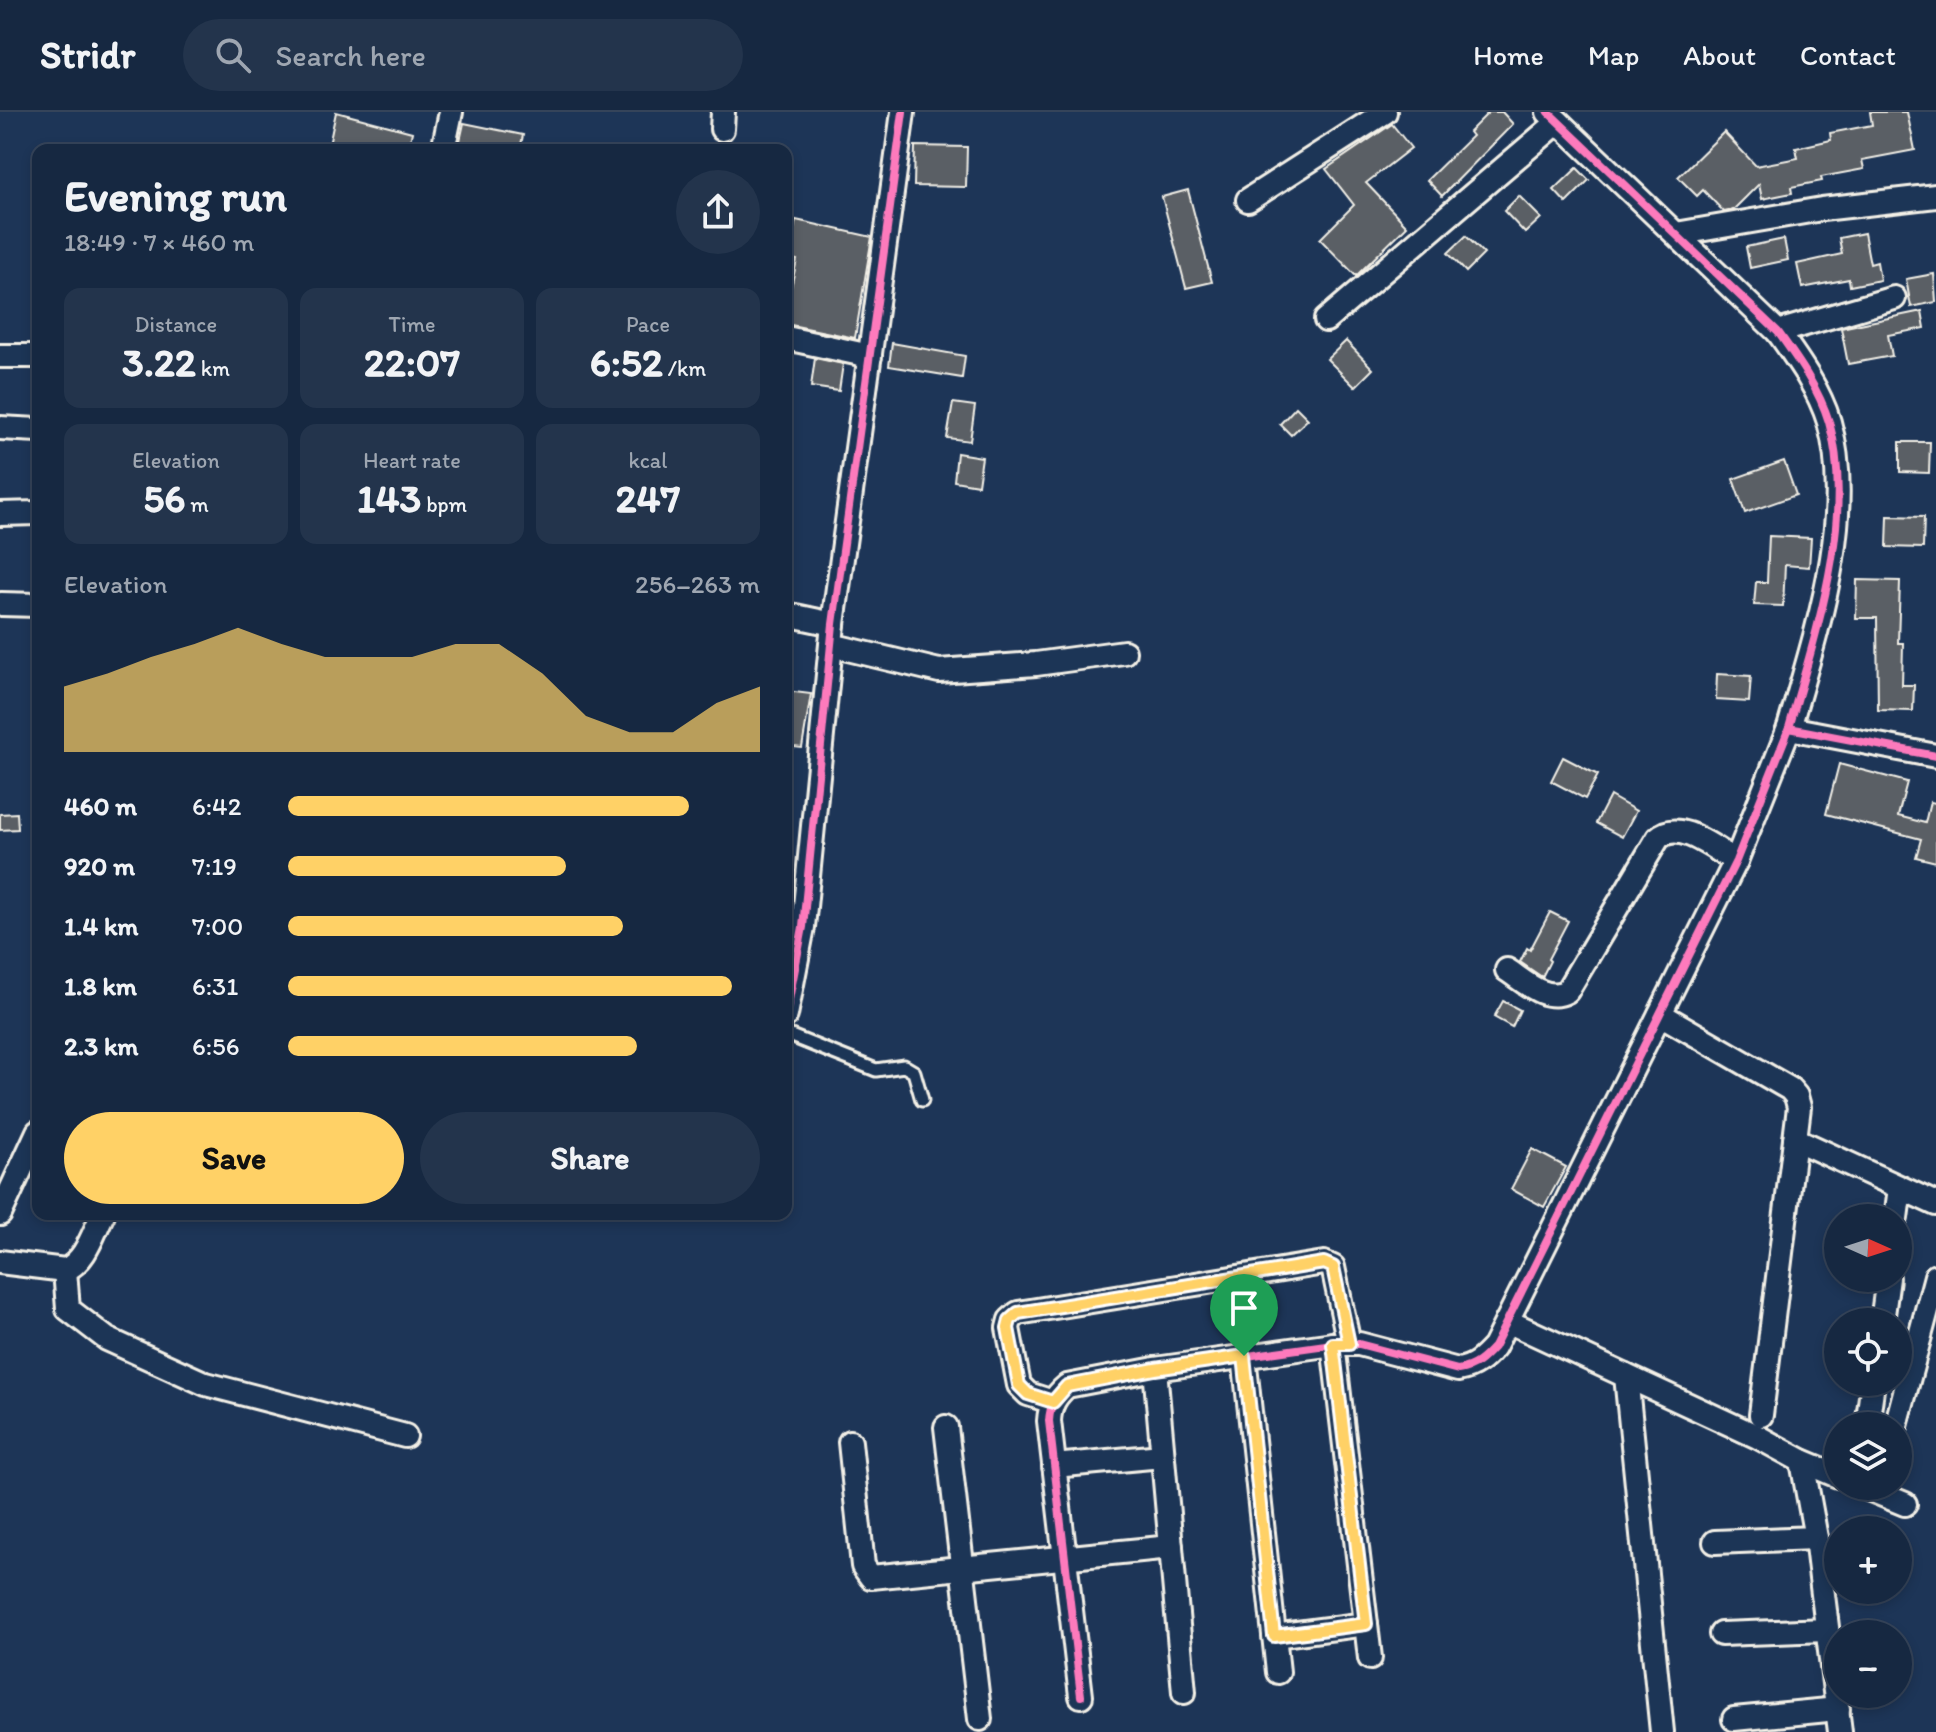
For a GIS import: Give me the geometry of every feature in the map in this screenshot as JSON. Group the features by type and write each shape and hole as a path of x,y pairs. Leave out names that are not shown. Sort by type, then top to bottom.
{"street":[{"path":"444,144 451,112"},
{"path":"792,985 803,927 832,635 903,112"},
{"path":"1248,200 1385,112"},
{"path":"1081,1696 1049,1421 1053,1402 1067,1386 1244,1356 1359,1344 1458,1370 1470,1368 1494,1347 1736,861 1789,728 1833,552 1838,490 1829,421 1810,380 1778,332 1553,117 1326,320"},
{"path":"1676,234 1822,209 1936,196"},
{"path":"1778,332 1894,298"},
{"path":"792,339 870,356"},
{"path":"0,356 32,356"},
{"path":"0,428 32,430"},
{"path":"0,514 32,513"},
{"path":"1,604 32,605"},
{"path":"792,617 832,635 939,671 1036,664 1124,652"},
{"path":"1789,728 1936,756"},
{"path":"1507,970 1546,995 1558,996 1567,991 1664,832 1680,831 1736,861"},
{"path":"1660,1014 1790,1089 1799,1107 1761,1415"},
{"path":"1795,1139 1936,1204"},
{"path":"0,1214 32,1145"},
{"path":"1898,1204 1900,1188"},
{"path":"0,1262 65,1270 81,1259 100,1220"},
{"path":"1053,1402 1028,1394 1019,1385 1008,1328 1010,1320 1018,1313 1324,1263 1333,1267 1337,1279 1370,1658"},
{"path":"65,1270 68,1309 107,1339 206,1384 405,1436"},
{"path":"1900,1412 1936,1276"},
{"path":"1507,1321 1824,1470"},
{"path":"1244,1356 1278,1672"},
{"path":"1155,1369 1184,1692"},
{"path":"1626,1376 1662,1732"},
{"path":"946,1427 980,1719"},
{"path":"850,1442 863,1566 871,1577 1171,1547"},
{"path":"1054,1466 1162,1456"},
{"path":"1802,1461 1816,1538 1825,1620"},
{"path":"1895,1500 1905,1504"},
{"path":"1715,1542 1816,1538"},
{"path":"1274,1636 1366,1624"},
{"path":"1721,1634 1824,1630"},
{"path":"1734,1719 1838,1709 1840,1732"}],"lane":[{"path":"792,1036 876,1070 904,1066 914,1072 922,1100"}],"building":[{"path":"336,112 412,132 409,144 329,144"},
{"path":"1489,112 1502,112 1513,124 1442,196 1427,180 1472,136 1469,132"},
{"path":"1870,112 1907,112 1915,150 1862,160 1864,169 1821,177 1822,181 1791,187 1792,193 1762,199 1759,184 1733,210 1724,212 1703,190 1697,196 1678,177 1724,132 1756,166 1798,158 1796,148 1831,140 1830,133 1872,125"},
{"path":"464,123 523,135 521,144 459,144"},
{"path":"1392,124 1411,148 1366,183 1407,226 1356,276 1320,239 1354,205 1326,169"},
{"path":"915,146 967,147 966,187 914,186"},
{"path":"1577,168 1589,180 1566,203 1554,190"},
{"path":"1188,190 1212,282 1186,288 1162,197"},
{"path":"1519,196 1541,218 1525,233 1504,211"},
{"path":"796,220 872,237 855,338 792,325 792,283 797,260 792,259"},
{"path":"1864,233 1870,264 1877,262 1880,280 1850,286 1849,279 1802,288 1797,264 1842,254 1839,238"},
{"path":"1466,236 1484,254 1466,272 1448,253"},
{"path":"1784,239 1788,260 1750,268 1746,247"},
{"path":"1934,274 1936,302 1911,307 1906,279"},
{"path":"1922,311 1925,328 1888,335 1892,356 1848,364 1841,328"},
{"path":"1346,341 1373,369 1355,387 1327,359"},
{"path":"892,343 965,356 962,378 889,366"},
{"path":"815,358 843,364 839,391 811,387"},
{"path":"953,403 975,406 970,441 947,438"},
{"path":"1296,407 1308,419 1291,435 1280,424"},
{"path":"1900,442 1930,442 1929,473 1900,472"},
{"path":"957,453 982,457 978,485 954,481"},
{"path":"1784,461 1796,495 1745,513 1733,479"},
{"path":"1888,516 1924,517 1923,548 1887,547"},
{"path":"1769,536 1811,538 1809,567 1785,565 1783,606 1754,605 1756,582 1767,582"},
{"path":"1857,580 1900,581 1898,643 1903,643 1902,685 1914,685 1913,711 1878,710 1877,618 1856,618"},
{"path":"1717,674 1751,676 1749,702 1716,700"},
{"path":"792,692 811,694 802,748 792,747"},
{"path":"1563,757 1598,775 1585,799 1551,781"},
{"path":"1839,764 1907,782 1898,816 1925,823 1930,802 1936,803 1936,862 1916,857 1921,839 1826,814"},
{"path":"1610,796 1636,811 1622,837 1596,823"},
{"path":"17,813 18,829 0,830 0,814"},
{"path":"1550,912 1568,921 1542,977 1520,962 1527,948 1530,950"},
{"path":"1503,1001 1520,1010 1512,1027 1494,1017"},
{"path":"1532,1149 1566,1167 1544,1207 1511,1189"}],"cycle path":[{"path":"792,984 803,927 833,624 903,112"},
{"path":"1548,112 1778,332 1807,375 1825,410 1836,459 1838,497 1835,536 1820,616 1789,728 1936,756"},
{"path":"1081,1696 1049,1421 1056,1397 1067,1386 1155,1369 1333,1344 1359,1344 1458,1370 1474,1365 1486,1355 1494,1347 1736,861 1789,728"}],"route":[{"path":"1324,1263 1333,1267 1349,1344 1333,1344 1366,1624 1274,1636 1244,1356 1067,1386 1053,1402 1028,1394 1019,1385 1008,1328 1010,1320 1018,1313 1324,1263"}]}
